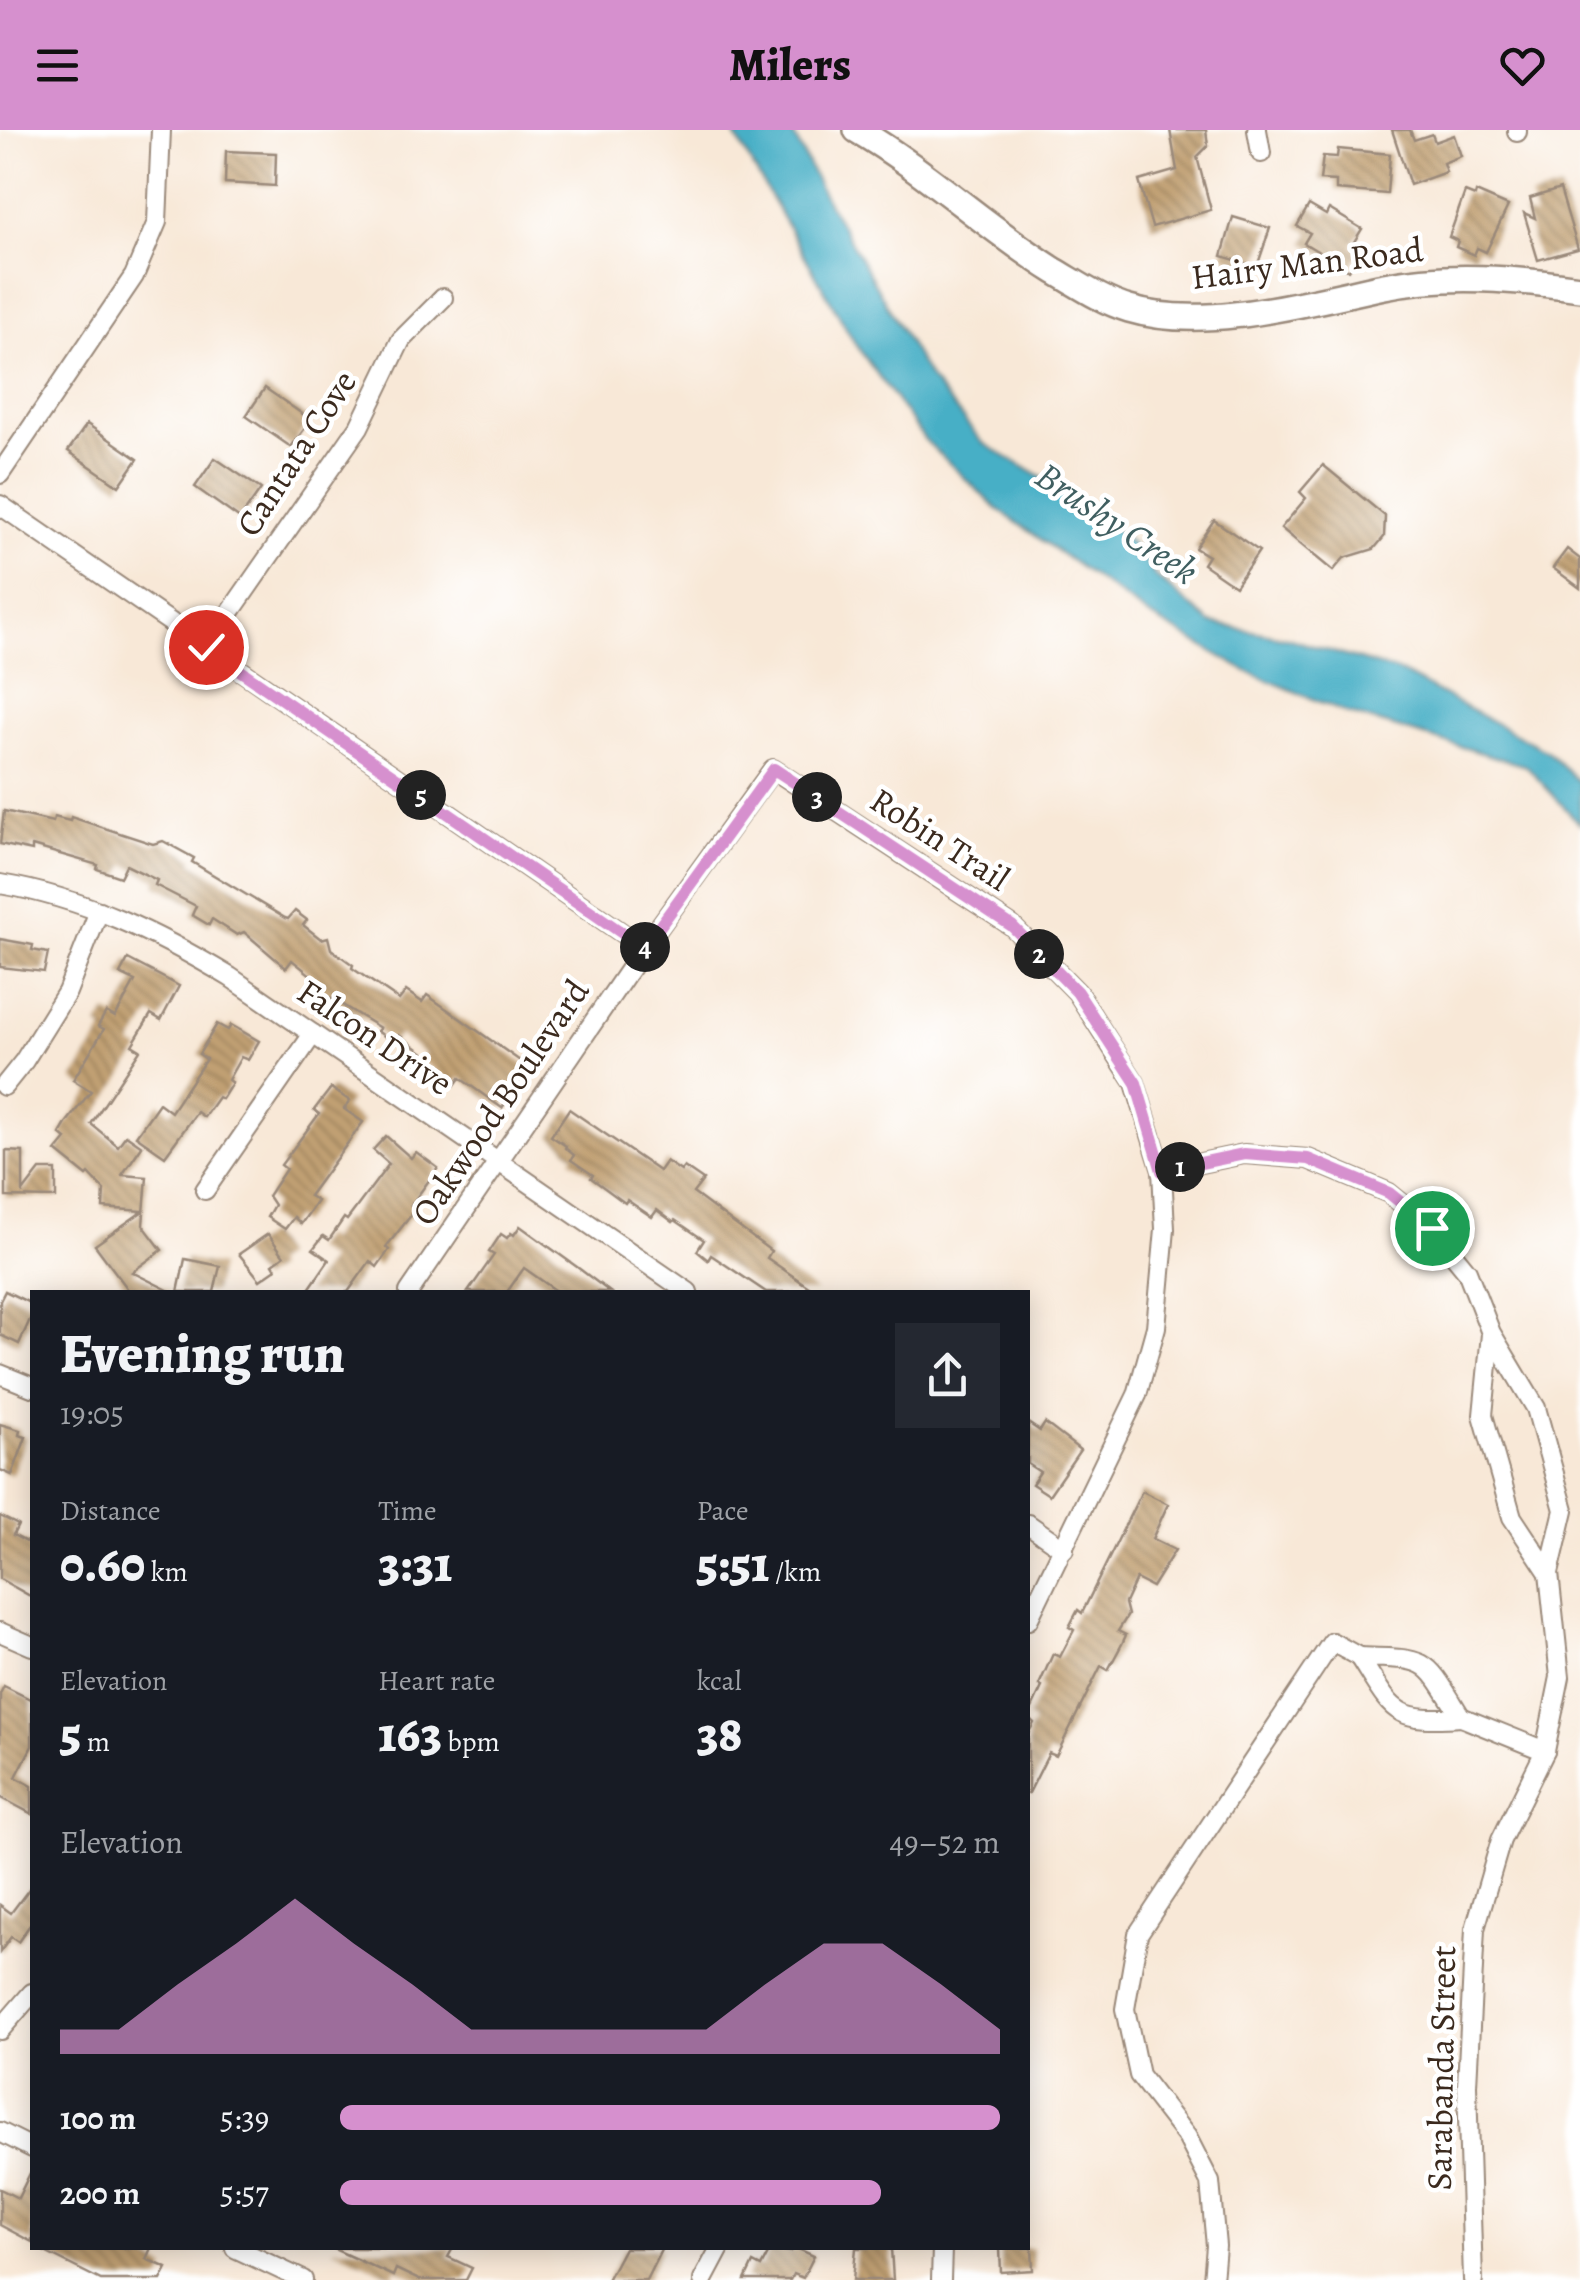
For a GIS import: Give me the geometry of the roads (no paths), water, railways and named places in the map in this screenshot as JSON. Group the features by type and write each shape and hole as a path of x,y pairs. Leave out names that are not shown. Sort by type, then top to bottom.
{"street":[{"path":"0,474 134,276 157,222 161,130"},
{"name":"Hairy Man Road","path":"857,130 1006,241 1098,297 1132,310 1172,315 1261,311 1386,286 1446,280 1508,280 1580,288"},
{"path":"1257,130 1261,153"},
{"name":"Cantata Cove","path":"206,647 359,427 401,340 443,298"},
{"path":"0,505 644,948"},
{"name":"Robin Trail","path":"644,948 774,769 1012,926 1077,992 1136,1083 1162,1171 1165,1229 1156,1327 1137,1395 1030,1616"},
{"name":"Falcon Drive","path":"0,884 54,895 128,921 179,946 685,1290"},
{"path":"4,1086 68,992 98,911"},
{"name":"Oakwood Boulevard","path":"410,1290 644,948"},
{"path":"205,1190 313,1034"},
{"name":"Sarabanda Street","path":"1162,1171 1244,1154 1308,1159 1389,1193 1432,1228 1467,1271 1491,1334 1536,1408 1564,1510 1549,1573 1560,1677 1545,1750 1501,1840 1476,1929 1466,2084 1473,2280"},
{"name":"Sarabanda Street","path":"1491,1334 1484,1416 1512,1517 1549,1573"},
{"path":"0,1374 30,1386"},
{"path":"1030,1525 1064,1549"},
{"path":"0,1632 30,1645"},
{"path":"1213,2280 1216,2246 1210,2182 1186,2137 1140,2074 1128,2026 1125,2010 1138,1934 1332,1642 1359,1657 1396,1711 1425,1720 1461,1717 1545,1750"},
{"path":"1359,1657 1397,1658 1428,1666 1461,1717"},
{"path":"0,2030 30,1995"},
{"path":"0,2132 30,2147"},
{"path":"240,2250 303,2280"},
{"path":"702,2280 719,2250"},
{"path":"940,2280 942,2250"}],"water":[{"path":"732,130 791,130 822,192 928,376 983,443 1088,505 1140,551 1155,576 1211,623 1287,638 1402,673 1547,751 1580,783 1580,824 1526,766 1346,713 1246,671 1148,615 996,508 925,440 856,345"}],"water label":[{"name":"Brushy Creek","path":"1117,523"}]}
